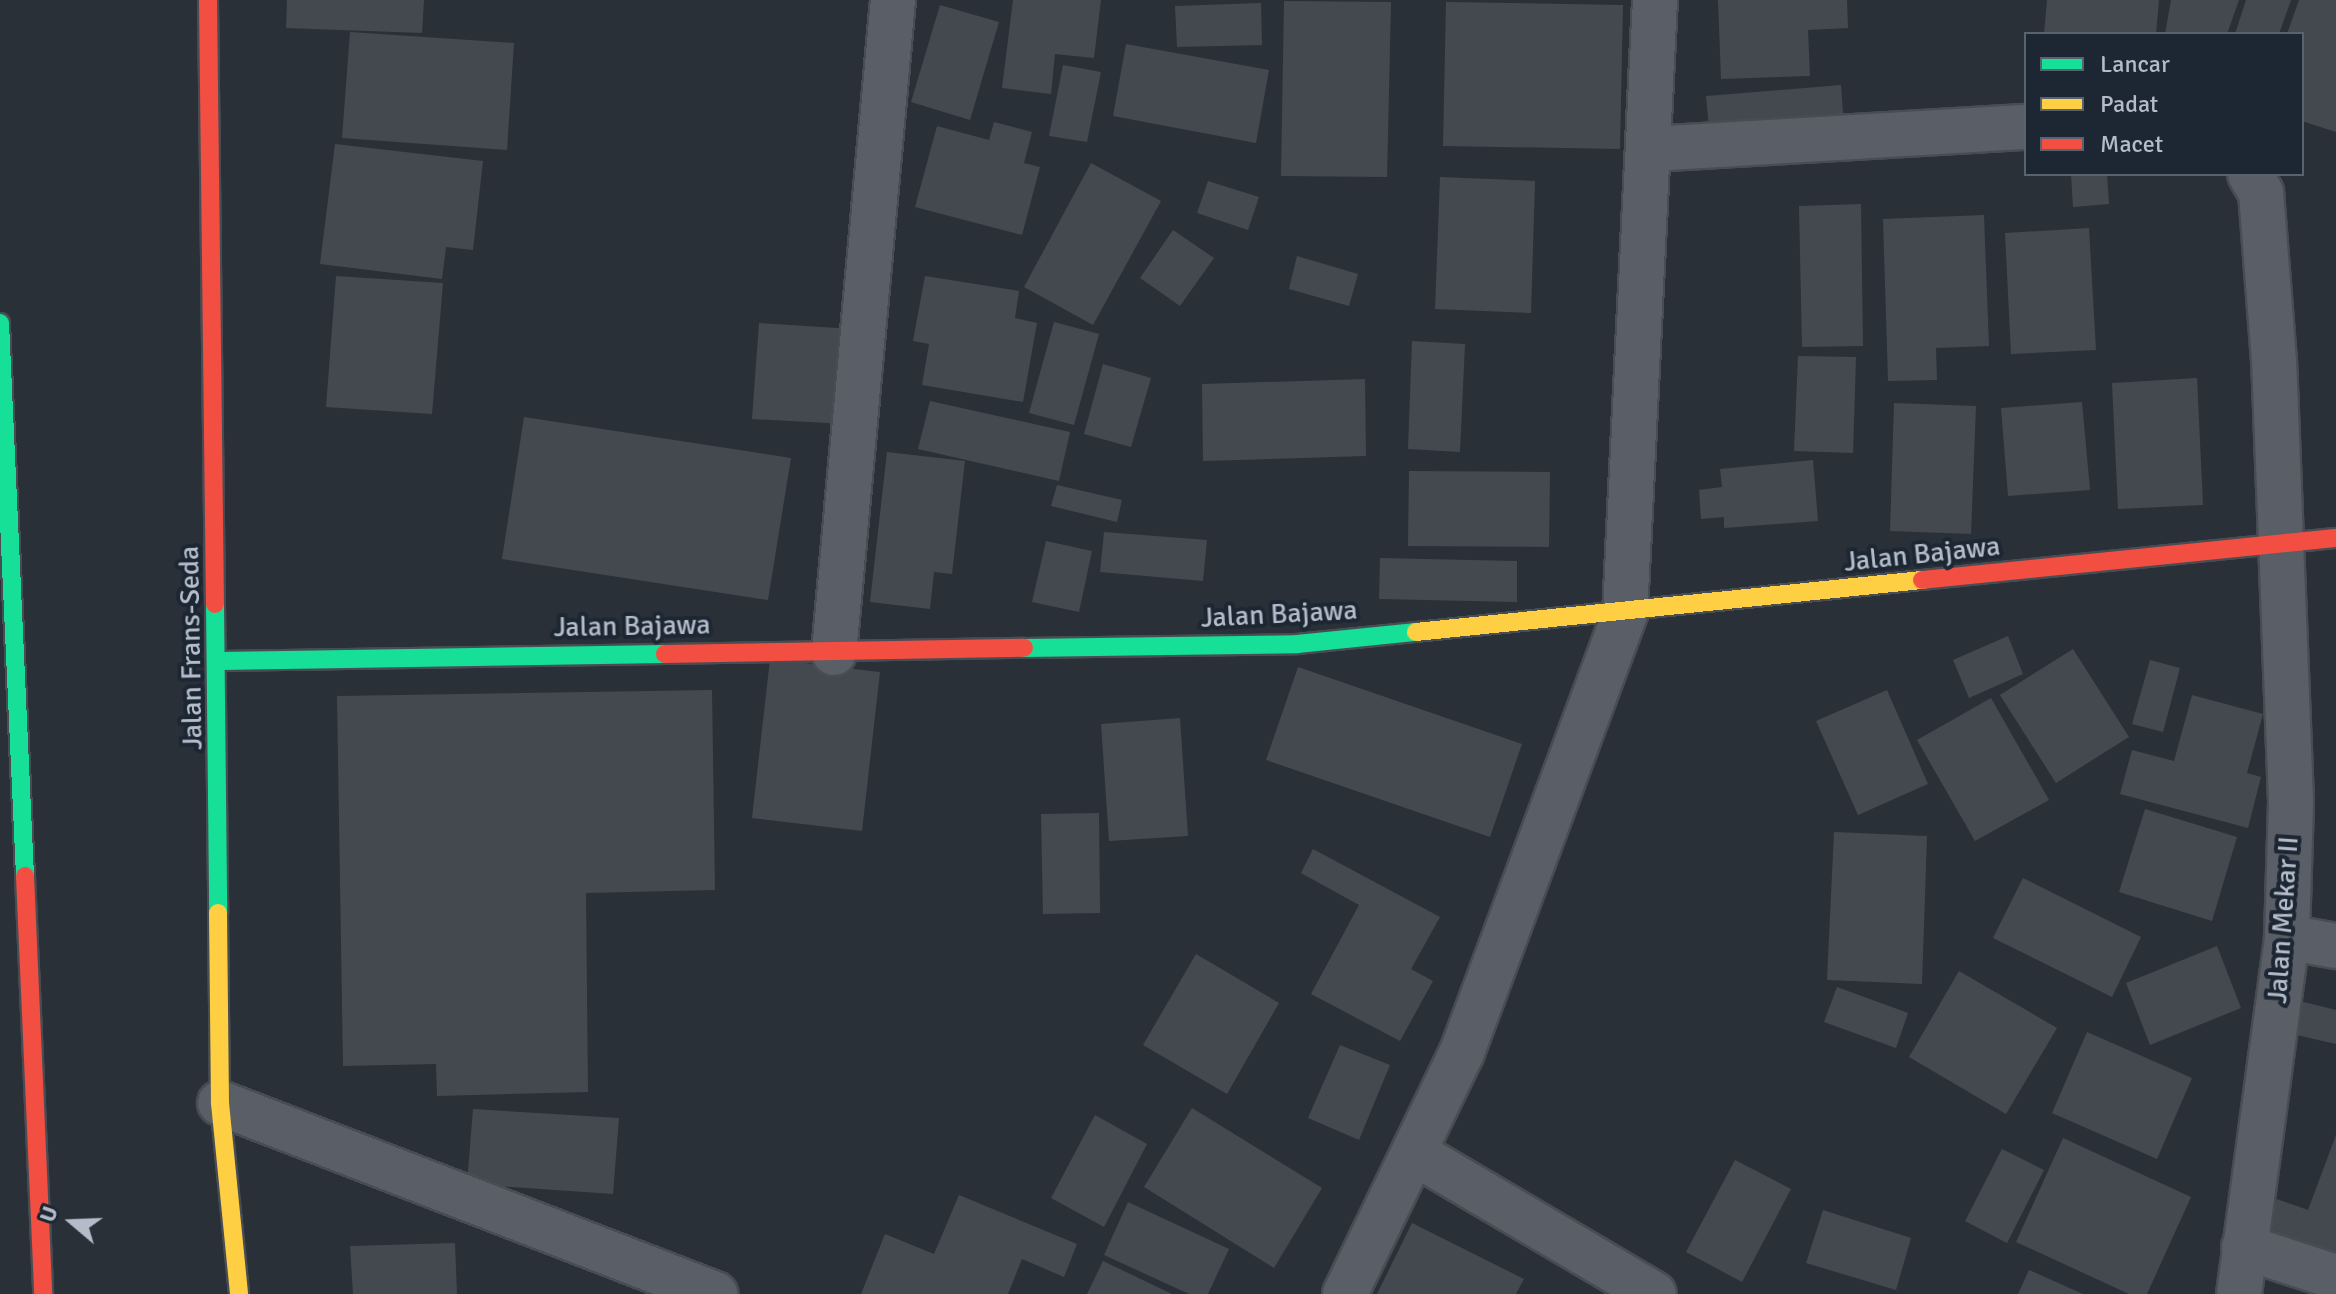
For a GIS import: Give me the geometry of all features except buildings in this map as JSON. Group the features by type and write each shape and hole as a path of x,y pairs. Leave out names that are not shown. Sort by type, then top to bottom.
{"main road":[{"name":"Jalan Frans-Seda","path":"208,0 220,661 220,1103 239,1294"},
{"path":"0,323 11,887 43,1294"},
{"name":"Jalan Bajawa","path":"220,661 1297,644 1625,613 2336,538"}],"street":[{"path":"834,653 893,0"},
{"path":"1345,1294 1416,1154 1555,816 1625,613 1652,149 1655,0"},
{"path":"1652,149 2024,127"},
{"name":"Jalan Mekar II","path":"2239,1294 2287,937 2284,544 2261,193 2251,176"},
{"path":"2287,937 2336,946"},
{"path":"220,1103 715,1294"},
{"path":"1416,1154 1654,1294"},
{"path":"2244,1247 2336,1277"}],"traffic: fast":[{"path":"0,323 25,876"},
{"path":"215,604 218,913"},
{"path":"1024,648 1297,644 1416,632"},
{"path":"220,661 665,654"}],"traffic: slow":[{"path":"1416,632 1922,580"},
{"path":"218,913 220,1103 239,1294"}],"traffic: jam":[{"path":"208,0 215,604"},
{"path":"1922,580 2336,538"},
{"path":"665,654 1024,648"},
{"path":"25,876 43,1294"}]}
